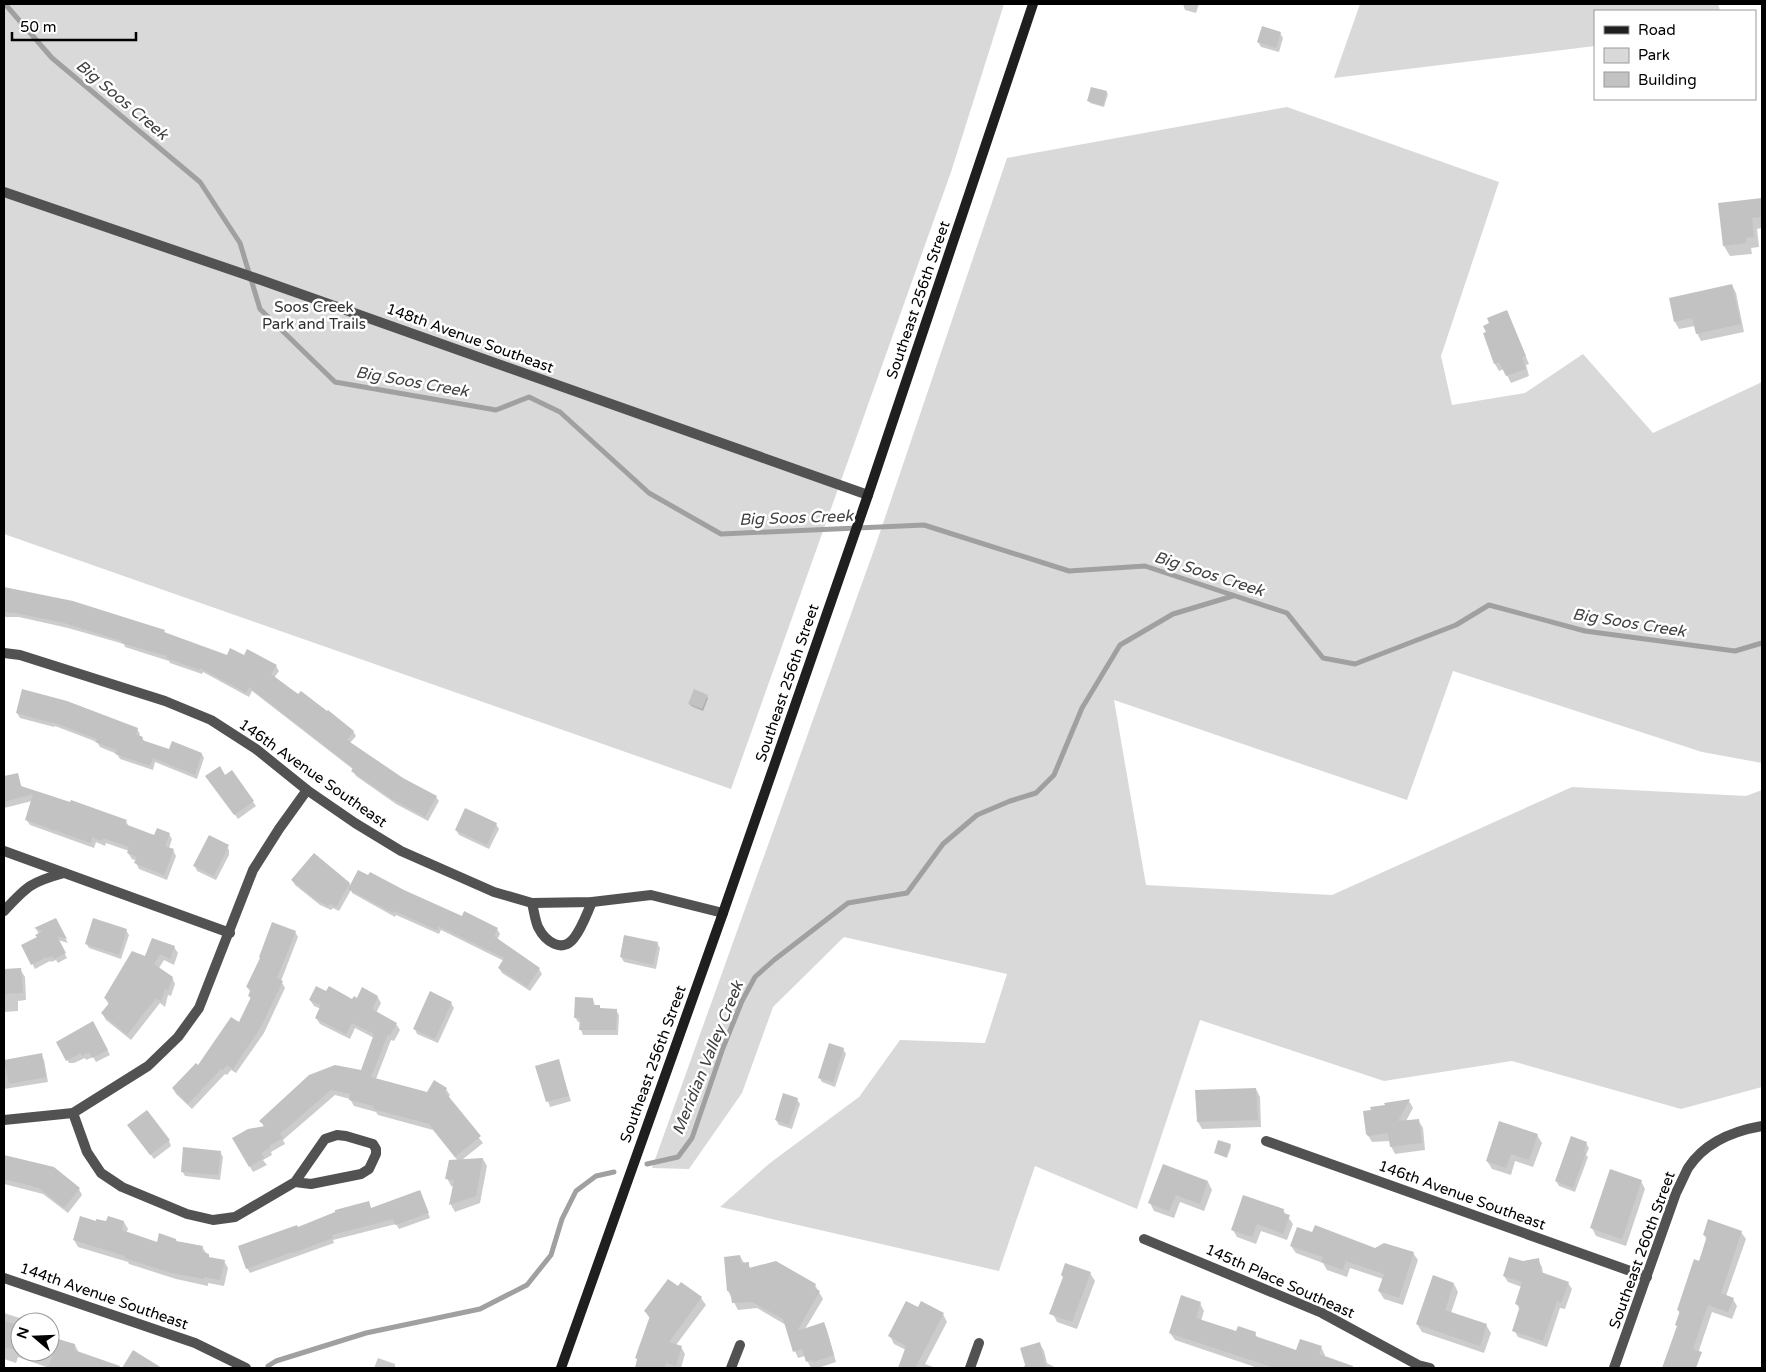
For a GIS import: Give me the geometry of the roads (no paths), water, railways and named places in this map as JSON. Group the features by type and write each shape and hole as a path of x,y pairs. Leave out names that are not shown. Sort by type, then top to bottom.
{"main road":[{"name":"Southeast 256th Street","path":"561,1368 723,913 853,539 1033,4"}],"street":[{"name":"148th Avenue Southeast","path":"4,192 261,280 868,495"},
{"name":"146th Avenue Southeast","path":"4,653 20,654 156,698 211,720 256,749 308,790 355,823 401,851 494,892 532,903 592,902 651,895 723,913"},
{"path":"4,1120 73,1113 148,1066 178,1037 199,1008 230,933 253,870 279,829 308,790"},
{"path":"4,851 230,933"},
{"path":"4,911 26,888 39,880 64,873"},
{"path":"532,903 537,925 545,938 552,944 560,946 568,944 575,937 592,902"},
{"path":"73,1113 87,1152 101,1173 122,1187 187,1214 213,1220 235,1217 295,1182 325,1139 346,1136 373,1144 376,1149 376,1154 369,1169 361,1174 311,1184 295,1182"},
{"name":"Southeast 260th Street","path":"1614,1368 1676,1193 1689,1167 1707,1148 1725,1136 1762,1126"},
{"name":"146th Avenue Southeast","path":"1266,1141 1647,1277"},
{"name":"145th Place Southeast","path":"1144,1239 1322,1313 1418,1364 1430,1368"},
{"name":"144th Avenue Southeast","path":"4,1278 195,1343 246,1368"},
{"path":"970,1368 979,1343"},
{"path":"731,1368 740,1345"}],"waterway":[{"name":"Big Soos Creek","path":"5,4 52,58 200,182 240,243 260,309 335,382 496,410 529,397 560,412 649,493 721,534 924,525 1069,571 1145,566 1287,613 1323,658 1355,664 1456,625 1489,605 1585,631 1735,651 1762,643"},
{"name":"Meridian Valley Creek","path":"647,1164 678,1157 692,1138 723,1048 742,1001 755,977 848,903 907,893 943,844 977,815 1010,801 1036,793 1054,775 1082,708 1120,645 1173,614 1233,596"},
{"name":"Meridian Valley Creek","path":"268,1366 276,1361 366,1333 480,1309 527,1285 551,1255 562,1219 576,1191 596,1176 614,1172"}],"park label":[{"name":"Soos Creek Park and Trails","path":"314,316"}]}
